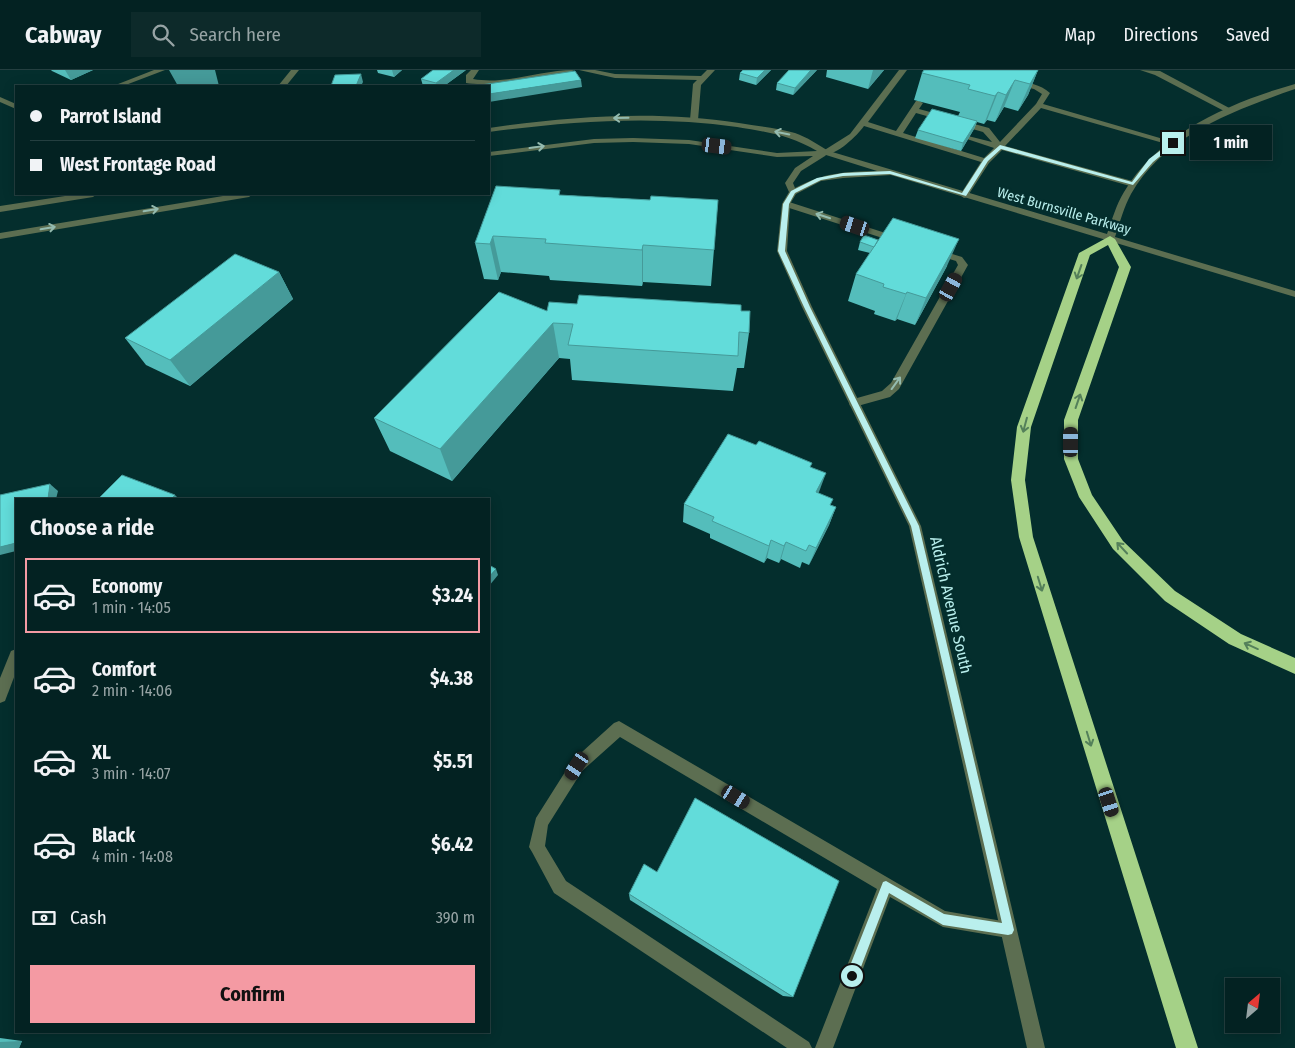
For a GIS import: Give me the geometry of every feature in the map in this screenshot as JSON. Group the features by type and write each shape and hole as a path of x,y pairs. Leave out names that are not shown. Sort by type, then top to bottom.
{"highway":[{"path":"1187,1048 1026,537 1018,480 1024,427 1085,253 1110,239 1125,267 1071,420 1071,459 1086,497 1118,545 1170,596 1235,639 1295,666"}],"street":[{"path":"120,85 160,70"},
{"path":"283,85 295,70"},
{"path":"475,70 470,76 469,81 476,83 506,81 570,70"},
{"path":"583,70 615,76 703,78"},
{"path":"694,120 697,84 711,70"},
{"name":"Aldrich Avenue South","path":"903,70 853,136 806,163 793,173 789,183 793,192 786,204 782,251 915,526 1036,1048"},
{"path":"1144,70 1159,72 1229,110"},
{"path":"964,195 986,160 1039,104 1046,93 1037,87 1011,81"},
{"path":"1110,239 1133,184 1151,161 1188,131 1229,110 1295,86"},
{"path":"0,98 15,106"},
{"path":"898,134 911,122 915,110 921,102"},
{"path":"1039,104 1173,143"},
{"path":"915,110 986,130 1000,147"},
{"name":"West Burnsville Parkway","path":"490,130 593,118 694,120 736,124 792,135 826,153 1295,294"},
{"path":"862,123 986,160"},
{"path":"968,138 1133,184"},
{"name":"West Burnsville Parkway","path":"490,154 594,141 633,140 689,142 777,155 826,153"},
{"path":"793,192 819,179 843,175 890,172"},
{"path":"0,209 87,195"},
{"path":"0,236 242,195"},
{"path":"786,204 904,242"},
{"path":"854,403 886,394 896,386 960,270 962,265 959,259 922,248"},
{"path":"0,696 15,658"},
{"path":"802,1048 560,887 537,847 541,823 577,766 619,728 943,919 1008,930"},
{"path":"824,1048 886,886"}],"building":[{"path":"433,70 454,70 436,83 421,79"},
{"path":"743,70 765,70 757,78 740,73"},
{"path":"789,70 811,70 795,88 777,83"},
{"path":"924,70 1038,70 1030,84 1015,80 1006,95 998,92 995,96 968,89 970,85 922,73"},
{"path":"575,71 581,80 490,94 490,85 481,85"},
{"path":"361,74 356,85 331,85 335,75"},
{"path":"932,109 977,121 963,143 918,130"},
{"path":"496,186 560,190 559,195 650,200 651,196 718,200 714,250 643,245 642,250 545,243 546,239 493,236 490,244 475,243"},
{"path":"893,218 959,239 926,298 883,287 884,284 856,274"},
{"path":"864,235 878,240 874,247 860,242"},
{"path":"235,254 279,272 170,360 125,338"},
{"path":"499,292 547,311 549,302 577,304 579,295 741,305 741,311 750,311 749,333 739,332 738,356 568,345 573,324 553,323 440,449 374,418"},
{"path":"728,434 756,445 759,441 812,463 810,467 826,473 816,492 833,499 830,505 836,507 816,548 809,545 806,551 786,542 784,546 771,540 769,546 712,521 714,517 684,504"},
{"path":"122,475 175,495 172,498 99,498"},
{"path":"50,484 48,498 15,498 15,543 0,547 0,495"},
{"path":"490,566 496,569 490,576"},
{"path":"695,798 839,881 793,997 629,894 644,864 657,872"}],"route":[{"path":"852,976 886,886 943,919 1008,930 915,526 807,307 782,251 786,204 793,192 819,179 843,175 890,172 964,195 986,160 1000,147 1133,184 1151,161 1173,143"}]}
